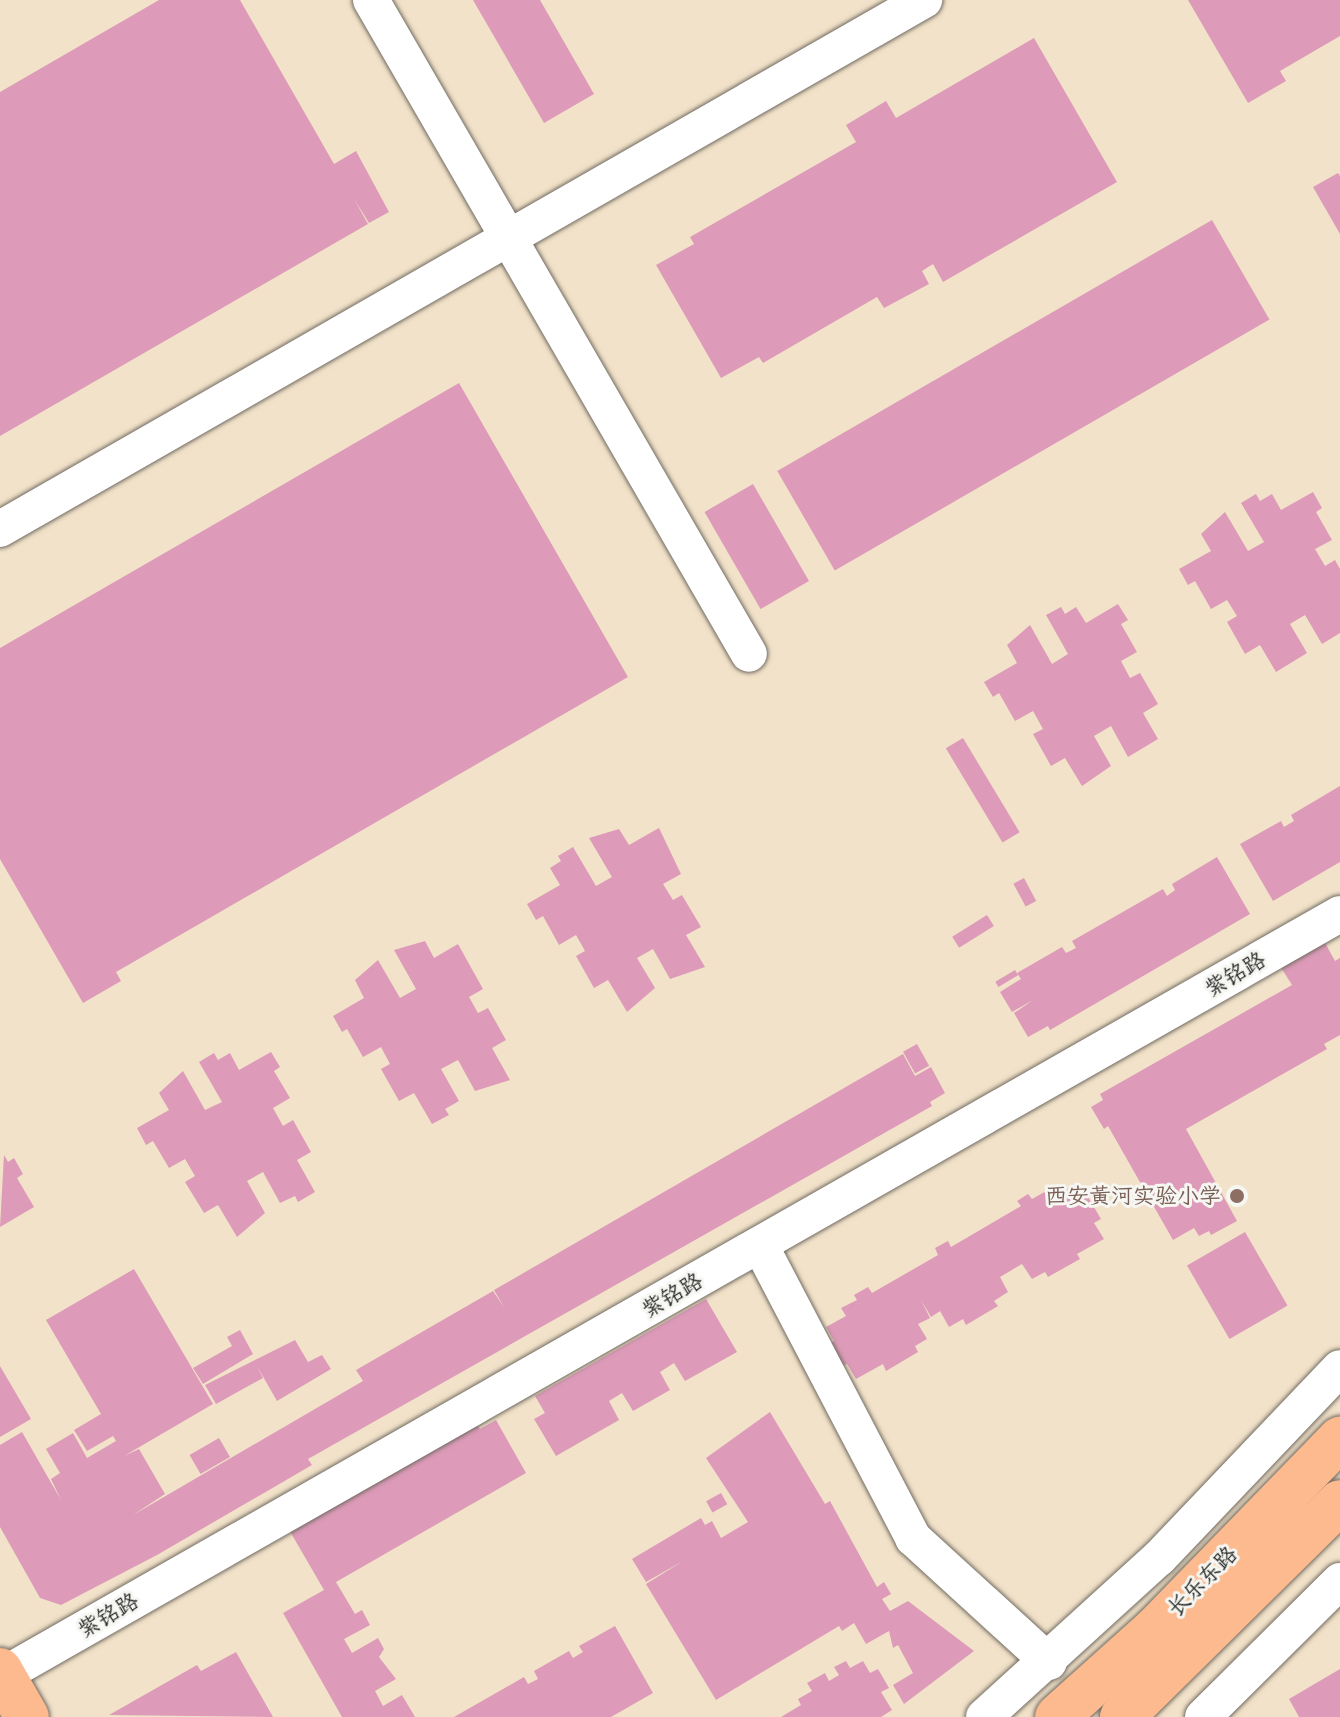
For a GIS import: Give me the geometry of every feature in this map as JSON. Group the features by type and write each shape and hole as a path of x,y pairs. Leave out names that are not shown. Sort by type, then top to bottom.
{"main road":[{"name":"长乐东路","path":"1057,1717 1154,1630 1340,1439"},
{"name":"长乐东路","path":"1122,1717 1340,1502"},
{"path":"1,1672 27,1717"}],"street":[{"path":"371,0 749,654"},
{"path":"0,529 924,0"},
{"name":"紫铭路","path":"1,1672 1340,914"},
{"path":"760,1245 913,1538 1049,1662"},
{"path":"984,1717 1049,1662 1159,1558 1340,1368"},
{"path":"1203,1717 1340,1581"}],"building":[{"path":"159,0 240,0 334,164 356,151 389,212 369,223 354,199 368,224 0,436 0,92"},
{"path":"473,0 540,0 594,94 544,123"},
{"path":"1188,0 1340,0 1340,36 1280,71 1286,81 1248,103"},
{"path":"1034,38 1117,182 943,282 933,264 922,271 929,284 884,308 877,297 763,363 759,357 721,378 656,265 694,244 690,237 856,142 846,125 886,101 896,118"},
{"path":"1338,173 1340,176 1340,234 1313,187"},
{"path":"1212,220 1270,320 835,571 777,471"},
{"path":"459,383 628,677 116,972 121,981 83,1003 0,859 0,648"},
{"path":"753,484 809,581 761,609 705,512"},
{"path":"1313,492 1322,508 1316,512 1332,540 1315,549 1325,566 1335,560 1340,569 1340,633 1322,644 1305,615 1290,624 1307,653 1276,672 1260,645 1245,654 1227,622 1237,616 1227,600 1211,609 1195,581 1188,585 1179,569 1211,551 1201,534 1225,512 1248,551 1264,542 1241,503 1256,494 1260,501 1272,494 1281,510"},
{"path":"1118,604 1128,620 1121,624 1137,652 1121,661 1130,678 1140,673 1158,704 1143,713 1158,739 1128,757 1111,726 1094,736 1111,766 1082,786 1065,758 1051,766 1033,734 1043,729 1033,711 1015,721 999,693 993,697 984,682 1017,663 1007,645 1030,625 1052,664 1068,654 1046,615 1061,607 1065,614 1076,607 1086,623"},
{"path":"963,738 1020,832 1003,843 946,748"},
{"path":"1340,786 1340,862 1273,901 1240,844 1281,821 1284,827 1294,821 1291,815"},
{"path":"659,828 681,874 663,884 673,900 682,895 701,927 686,935 705,967 670,979 653,949 637,958 655,988 627,1012 608,980 594,988 576,956 585,951 576,935 559,945 543,916 536,920 527,904 560,885 550,868 561,861 558,856 573,847 596,886 612,877 589,838 619,829 629,845"},
{"path":"1217,857 1250,914 1050,1030 1048,1026 1028,1037 1014,1013 1033,1000 1012,1012 1000,992 1021,979 1017,973 1062,947 1066,953 1076,948 1072,941 1163,889 1167,896 1175,890 1172,884"},
{"path":"1024,878 1036,901 1026,907 1013,884"},
{"path":"987,915 994,926 959,948 952,937"},
{"path":"425,941 434,958 458,944 483,989 469,997 478,1013 488,1008 506,1040 492,1048 510,1080 475,1091 458,1060 441,1069 459,1101 445,1109 449,1115 432,1124 414,1093 399,1101 381,1069 390,1064 381,1047 363,1057 347,1029 342,1032 333,1016 364,998 355,980 378,960 400,998 416,989 394,950"},
{"path":"1324,941 1335,961 1340,958 1340,1035 1324,1044 1327,1049 1186,1129 1237,1221 1211,1235 1209,1231 1199,1236 1194,1228 1173,1240 1108,1126 1104,1129 1091,1107 1103,1100 1100,1094 1292,985 1280,966"},
{"path":"1015,970 1018,975 998,987 995,982"},
{"path":"917,1044 929,1066 915,1074 903,1052"},
{"path":"271,1052 280,1067 274,1071 290,1098 273,1108 283,1126 293,1120 311,1152 297,1160 315,1192 298,1202 295,1196 280,1203 263,1172 247,1181 265,1213 237,1237 218,1205 204,1213 185,1182 195,1176 185,1159 169,1168 153,1141 146,1145 137,1128 169,1110 159,1093 183,1071 205,1110 222,1102 199,1062 214,1053 218,1060 230,1053 239,1070"},
{"path":"903,1054 915,1076 931,1067 945,1093 930,1102 932,1106 308,1459 312,1465 157,1555 61,1605 40,1598 0,1527 0,1445 22,1432 61,1500 51,1479 60,1473 46,1449 73,1433 87,1458 116,1441 113,1436 87,1451 74,1430 101,1414 46,1320 134,1269 213,1404 124,1456 139,1449 165,1494 133,1515 363,1381 356,1370 493,1291 504,1307 494,1290"},
{"path":"4,1155 8,1162 14,1158 23,1174 17,1178 34,1207 0,1227"},
{"path":"1072,1186 1080,1199 1087,1195 1101,1219 1094,1223 1104,1239 1077,1254 1080,1259 1048,1277 1045,1272 1032,1279 1022,1264 1000,1277 1008,1292 994,1301 998,1306 966,1325 963,1319 949,1327 940,1311 931,1317 921,1300 930,1318 918,1324 927,1339 915,1346 918,1352 886,1371 883,1364 856,1379 847,1364 841,1367 828,1344 834,1341 826,1327 846,1316 841,1308 857,1300 854,1295 868,1287 872,1293 938,1255 935,1248 948,1241 951,1247 1021,1206 1017,1201 1028,1194 1032,1199 1048,1190 1053,1197"},
{"path":"1245,1232 1288,1306 1229,1339 1187,1266"},
{"path":"706,1299 737,1352 685,1381 674,1363 660,1372 670,1390 633,1411 622,1393 609,1401 619,1420 556,1456 534,1419 545,1413 535,1396"},
{"path":"240,1330 253,1354 203,1384 193,1368 232,1346 227,1337"},
{"path":"295,1340 308,1362 322,1355 331,1369 277,1401 257,1366 263,1378 216,1404 205,1385"},
{"path":"0,1366 31,1419 0,1437"},
{"path":"770,1412 825,1504 830,1501 877,1587 884,1582 891,1594 882,1599 890,1611 908,1601 974,1651 904,1704 893,1685 913,1673 898,1645 893,1648 889,1631 866,1644 854,1623 842,1631 839,1626 716,1700 646,1584 683,1561 646,1582 632,1559 701,1518 705,1525 712,1521 721,1538 748,1522 706,1458"},
{"path":"496,1420 526,1473 336,1582 355,1614 362,1610 370,1625 344,1639 352,1653 378,1638 384,1649 379,1657 396,1679 375,1691 383,1706 402,1695 415,1717 342,1717 283,1613 324,1590 288,1528 475,1421 480,1429"},
{"path":"219,1438 230,1457 201,1474 190,1455"},
{"path":"721,1493 727,1504 712,1513 706,1501"},
{"path":"615,1626 653,1693 611,1717 454,1717 524,1677 528,1684 538,1679 534,1671 569,1651 573,1658 583,1652 579,1646"},
{"path":"236,1652 273,1717 109,1715 197,1665 201,1671"},
{"path":"846,1661 850,1668 863,1661 870,1673 878,1669 889,1688 881,1692 892,1710 881,1717 781,1717 801,1705 798,1699 812,1691 807,1683 825,1673 829,1681 839,1675 834,1667"},
{"path":"1340,1669 1340,1717 1299,1717 1289,1699"}],"place":[{"name":"西安黄河实验小学","path":"1237,1196"}]}
